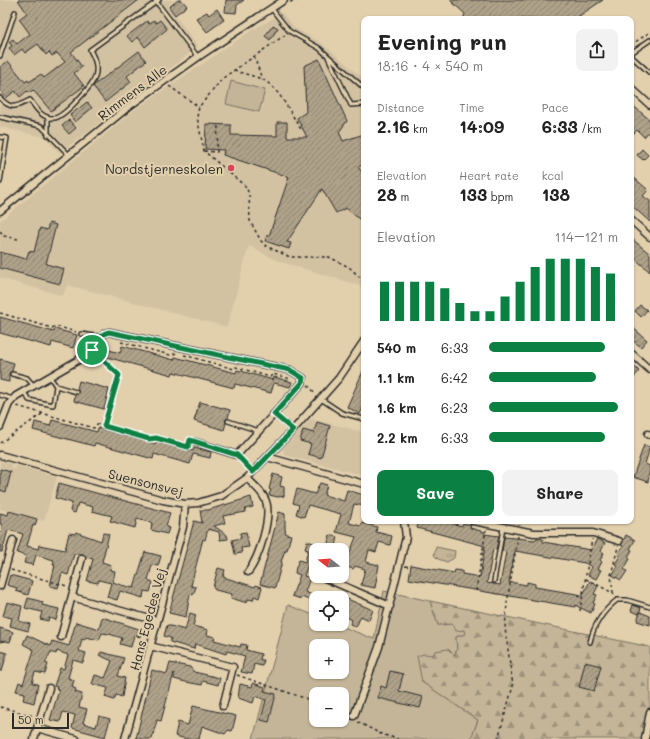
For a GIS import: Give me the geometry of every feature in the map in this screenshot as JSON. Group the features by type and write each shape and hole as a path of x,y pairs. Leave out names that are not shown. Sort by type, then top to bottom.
{"street":[{"name":"Rimmens Alle","path":"0,211 132,104 198,57 284,0"},
{"path":"634,91 650,105"},
{"path":"634,223 650,238"},
{"path":"0,427 11,401 23,392 88,355 100,337 109,332 290,370 303,378 302,383 237,455 195,442"},
{"name":"Suensonsvej","path":"0,455 163,500 185,504 198,503 221,496 247,478 293,430 339,378 361,345"},
{"path":"634,356 650,370"},
{"path":"267,457 361,483"},
{"path":"247,478 261,492 268,508 268,516 255,563 248,572"},
{"name":"Hans Egedes Vej","path":"125,739 183,527 185,504"},
{"path":"354,716 379,647 390,606 406,538 404,524"},
{"path":"484,524 519,532 538,534 593,533 619,541"},
{"path":"1,582 14,540"},
{"path":"61,637 82,558"},
{"path":"337,583 390,606"},
{"path":"72,597 157,621"},
{"path":"150,646 233,667 223,706"},
{"path":"34,739 49,688"},
{"path":"645,739 650,712"},
{"path":"37,728 76,739"}],"lane":[{"path":"0,98 6,105 13,107 30,100 41,114 54,118 60,116 89,86 94,78 96,69 95,60 90,50 157,1 198,57"},
{"path":"272,9 289,31 319,48 361,85"},
{"path":"0,56 15,12"},
{"path":"634,51 650,40"},
{"path":"327,56 351,105 361,104"},
{"path":"634,59 650,73"},
{"path":"0,117 41,126 48,135 70,155"},
{"path":"48,117 48,135"},
{"path":"0,137 7,138 0,182"},
{"path":"81,334 100,337"},
{"path":"12,374 27,378 34,386"},
{"path":"50,377 56,386 76,392"},
{"path":"23,392 29,400 53,405 56,386"},
{"path":"0,395 11,401"},
{"path":"321,398 332,408 342,413 361,418"},
{"path":"274,414 293,430"},
{"path":"228,421 259,431"},
{"path":"494,581 503,528"},
{"path":"590,642 592,630 601,615 617,600 627,600 650,607"}],"path":[{"path":"289,31 223,78 199,107 197,117 204,151 246,187 249,194 250,221 261,241 266,246 290,257 329,257 349,267 361,278"},
{"path":"634,43 650,32"},
{"path":"254,56 262,79"},
{"path":"234,70 262,79 274,87 302,130"},
{"path":"162,82 199,107"},
{"path":"204,151 217,152 218,123"},
{"path":"0,231 4,236 18,239"},
{"path":"0,313 52,328 56,326 81,334"},
{"path":"114,340 170,355 176,353 234,369 236,367 270,376 273,374 306,384 321,398"},
{"path":"92,350 119,375 104,426"},
{"path":"11,401 42,414 94,428 97,424 149,439 156,438 188,447 190,440 195,442"},
{"path":"0,443 42,414"},
{"path":"237,455 253,472"},
{"path":"476,591 487,525"},
{"path":"498,739 513,686 505,628 510,584 519,532"},
{"path":"580,611 593,533"},
{"path":"617,600 613,593 611,575 619,541"},
{"path":"5,569 74,588"},
{"path":"586,579 613,593"},
{"path":"577,596 583,597"},
{"path":"231,673 309,700"},
{"path":"0,707 40,718"},
{"path":"354,716 357,722 368,728 398,739"}],"shaded area":[{"path":"0,0 174,0 168,5 198,47 60,153 44,137 0,127"},
{"name":"Nordstjerneskolen","path":"282,13 295,28 323,44 361,76 361,286 278,261 249,246 227,327 67,285 63,296 0,278 0,221 137,108 252,30"},
{"path":"311,419 361,431 361,475 285,455 282,449"},
{"path":"0,461 12,464 11,468 15,469 16,465 57,477 44,521 0,509"}],"green space":[{"path":"231,81 265,90 259,112 226,104"},
{"path":"436,547 455,551 454,558 447,562 438,559 434,555"},
{"path":"384,591 430,601 438,625 452,624 464,630 465,634 456,637 457,650 454,656 433,655 422,682 478,720 471,739 253,739 288,605 309,613 309,631 349,631 349,629 374,639"},
{"path":"430,601 650,647 650,739 471,739 478,720 422,682 417,656 424,654 433,655 435,651 448,649 454,655 457,650 456,637 465,634 464,630 456,631 452,624 438,625"}],"building":[{"path":"18,0 139,0 71,52 82,67 74,73 84,86 51,111 33,90 29,93 27,91 20,97 15,91 6,98 0,90 0,67 8,61 25,82 28,80 29,82 41,74 44,78 65,62 57,53 52,56 49,52 46,55 38,44 25,53 22,49 14,55 9,48 12,46 9,42 13,39 17,44 30,34 19,19 27,13"},
{"path":"178,0 182,0 187,6 175,15 169,7"},
{"path":"226,0 244,0 237,5 236,13 225,12"},
{"path":"450,0 603,0 579,16 464,16 465,14"},
{"path":"217,9 224,20 207,32 196,18 207,12 209,15"},
{"path":"154,20 156,23 160,20 167,29 145,47 138,37 132,42 127,36 147,21 149,24"},
{"path":"273,25 278,28 270,40 265,36"},
{"path":"139,51 146,61 127,76 131,82 105,102 93,86"},
{"path":"319,59 347,121 339,132 343,141 361,135 361,166 358,167 361,171 361,220 346,208 336,213 322,189 287,242 291,243 289,249 265,241 267,235 269,236 289,177 223,155 224,150 205,149 206,124 231,125 231,135 277,136 277,122 287,122 287,137 307,137 297,118 306,112 304,66"},
{"path":"87,102 92,108 75,122 70,115"},
{"path":"634,107 650,120 650,130 644,137 637,130 634,133"},
{"path":"69,120 76,128 69,134 62,126"},
{"path":"642,149 648,155 643,160 637,155"},
{"path":"634,178 648,190 643,196 650,201 650,222 634,208"},
{"path":"49,223 56,225 46,264 64,269 60,284 0,268 0,252 26,259 29,251 34,252 40,228 47,230"},
{"path":"634,241 650,254 650,272 634,258"},
{"path":"640,305 647,310 641,317 635,311"},
{"path":"0,317 54,332 55,329 77,335 73,348 52,342 51,347 0,333"},
{"path":"634,329 647,340 641,347 634,341"},
{"path":"122,346 174,360 175,357 236,373 237,370 273,380 274,377 292,382 290,387 274,383 271,393 235,384 234,388 173,372 172,375 103,356 105,349 120,353"},
{"path":"0,359 14,363 12,371 9,373 9,382 0,380"},
{"path":"634,367 639,371 634,377"},
{"path":"361,376 360,414 347,407"},
{"path":"79,381 109,389 104,409 74,401 75,395 79,392 77,389"},
{"path":"200,402 230,410 228,418 225,420 226,423 224,430 194,421"},
{"path":"52,420 97,432 98,428 156,444 156,441 193,451 194,448 211,452 210,458 193,454 190,464 154,454 153,459 95,443 94,446 33,430 35,422 50,426"},
{"path":"317,422 330,426 321,458 308,454 311,444 300,441 303,430 314,433"},
{"path":"644,445 650,447 645,464 650,466 648,482 634,477"},
{"path":"0,469 11,472 6,492 0,490"},
{"path":"273,474 282,477 280,486 284,487 284,496 278,497 269,495"},
{"path":"59,483 170,513 166,527 169,528 167,534 151,530 152,523 137,519 135,528 110,521 112,516 92,511 93,507 78,503 75,513 70,511 72,503 55,498"},
{"path":"320,483 327,485 324,495 344,501 347,490 361,494 361,505 354,504 349,523 361,526 362,524 366,524 377,527 376,532 392,536 390,545 379,542 376,552 369,550 366,562 379,565 375,588 361,585 365,569 355,566 353,569 349,568 349,555 356,537 336,532 341,514 308,505 304,517 296,514 299,505 293,503 297,489 315,494"},
{"path":"251,497 253,507 245,509 246,512 223,516 225,523 214,526 227,535 228,539 220,540 219,532 208,529 205,540 203,539 193,577 191,586 196,587 193,595 190,594 186,617 169,613 194,521 202,523 200,510 208,510"},
{"path":"9,511 37,519 35,526 33,525 27,546 38,549 39,545 65,550 69,533 75,534 76,532 101,541 103,533 109,534 102,562 111,565 110,570 115,571 113,582 121,585 134,588 145,552 161,556 158,566 152,565 148,580 153,582 150,592 144,591 143,598 120,591 117,600 107,597 111,583 99,580 98,583 87,581 93,559 86,557 83,554 74,554 68,575 62,573 58,588 50,586 55,565 53,565 54,560 36,555 33,565 24,563 26,556 17,553 23,534 8,530 2,552 0,552 2,524 0,524 0,513 8,515"},
{"path":"279,512 285,514 286,534 291,535 287,550 285,550 281,562 275,588 260,584"},
{"path":"418,524 454,524 462,526 463,524 467,524 471,525 470,528 485,532 484,534 499,536 496,550 493,549 487,583 500,585 506,552 502,551 504,537 535,540 537,538 543,539 543,542 591,550 597,539 605,543 601,551 604,553 600,560 602,562 598,569 601,570 596,579 588,575 592,567 585,563 515,551 509,582 527,585 527,582 535,584 535,587 583,595 590,581 598,586 594,594 597,595 593,603 595,604 591,613 575,605 575,607 409,579 411,565 454,573 455,570 462,571 462,574 480,577 485,546 417,528"},
{"path":"246,532 249,547 241,548 242,553 235,554 232,540 241,538 240,533"},
{"path":"330,535 338,537 337,543 328,543"},
{"path":"626,535 635,540 630,549 632,550 628,557 630,559 624,569 627,571 621,580 612,575 618,566 615,564 620,556 618,554 623,546 621,545"},
{"path":"307,541 314,543 309,543 309,564 304,576 309,578 305,592 309,594 309,599 302,597 301,599 292,596 300,575 295,573 296,567 299,560 305,562 308,550 305,549"},
{"path":"218,568 225,570 223,577 255,587 256,585 262,587 259,598 254,596 253,600 248,599 247,603 231,598 232,594 215,590 213,587"},
{"path":"10,575 32,581 28,595 16,591 17,588 7,585"},
{"path":"28,598 43,602 42,605 59,609 56,620 49,618 48,621 40,619 42,612 25,608"},
{"path":"349,600 373,610 369,620 361,616 356,627 350,624 352,620 349,618"},
{"path":"7,602 22,606 19,621 30,624 28,631 10,626 12,618 3,616"},
{"path":"633,605 641,608 639,614 631,611"},
{"path":"640,612 650,616 650,625 637,621"},
{"path":"190,613 196,615 193,626 208,630 207,635 215,637 214,640 240,647 241,644 247,645 246,650 261,654 260,660 264,660 262,666 254,664 252,674 241,672 245,656 227,651 226,654 195,644 194,649 170,642 171,638 164,636 167,625 185,630"},
{"path":"102,617 142,630 140,637 134,635 131,647 120,644 122,638 109,634 102,633 99,640 86,637 84,640 82,639 79,651 86,653 83,663 73,660 68,678 74,680 72,687 76,689 75,692 82,694 79,707 87,709 83,723 96,727 99,716 110,719 105,737 72,728 75,715 63,712 60,722 50,720 59,690 54,686 60,668 64,669 68,655 57,651 56,654 51,652 45,663 48,664 45,674 35,672 32,683 38,684 34,703 23,700 25,693 16,691 19,682 23,684 34,650 23,644 27,635 50,646 52,641 69,646 76,622 99,629"},
{"path":"0,628 13,632 10,642 0,642"},
{"path":"0,651 7,653 2,671 0,671"},
{"path":"101,652 124,658 118,676 125,678 122,697 116,695 114,700 105,697 108,688 92,684 95,675 105,678 112,661 99,655"},
{"path":"585,662 601,666 594,691 579,687"},
{"path":"170,663 190,667 194,672 220,678 218,685 203,681 202,685 174,679 174,673 161,721 157,720 152,739 136,739 152,670 167,674"},
{"path":"390,671 403,674 399,691 423,697 420,708 378,698 381,686 386,688"},
{"path":"253,683 265,687 264,691 276,694 269,722 261,720 266,700 255,696 253,703 238,698 240,684 252,687"},
{"path":"193,706 236,716 232,731 228,730 225,734 202,726 199,739 187,739 175,736 178,722 188,725"}],"place":[{"name":"Nordstjerneskolen","path":"231,168"}],"route":[{"path":"109,332 290,370 303,378 302,383 274,414 293,430 253,472 237,455 190,440 188,447 156,438 149,439 104,426 119,375 92,350 100,337 109,332"}]}
